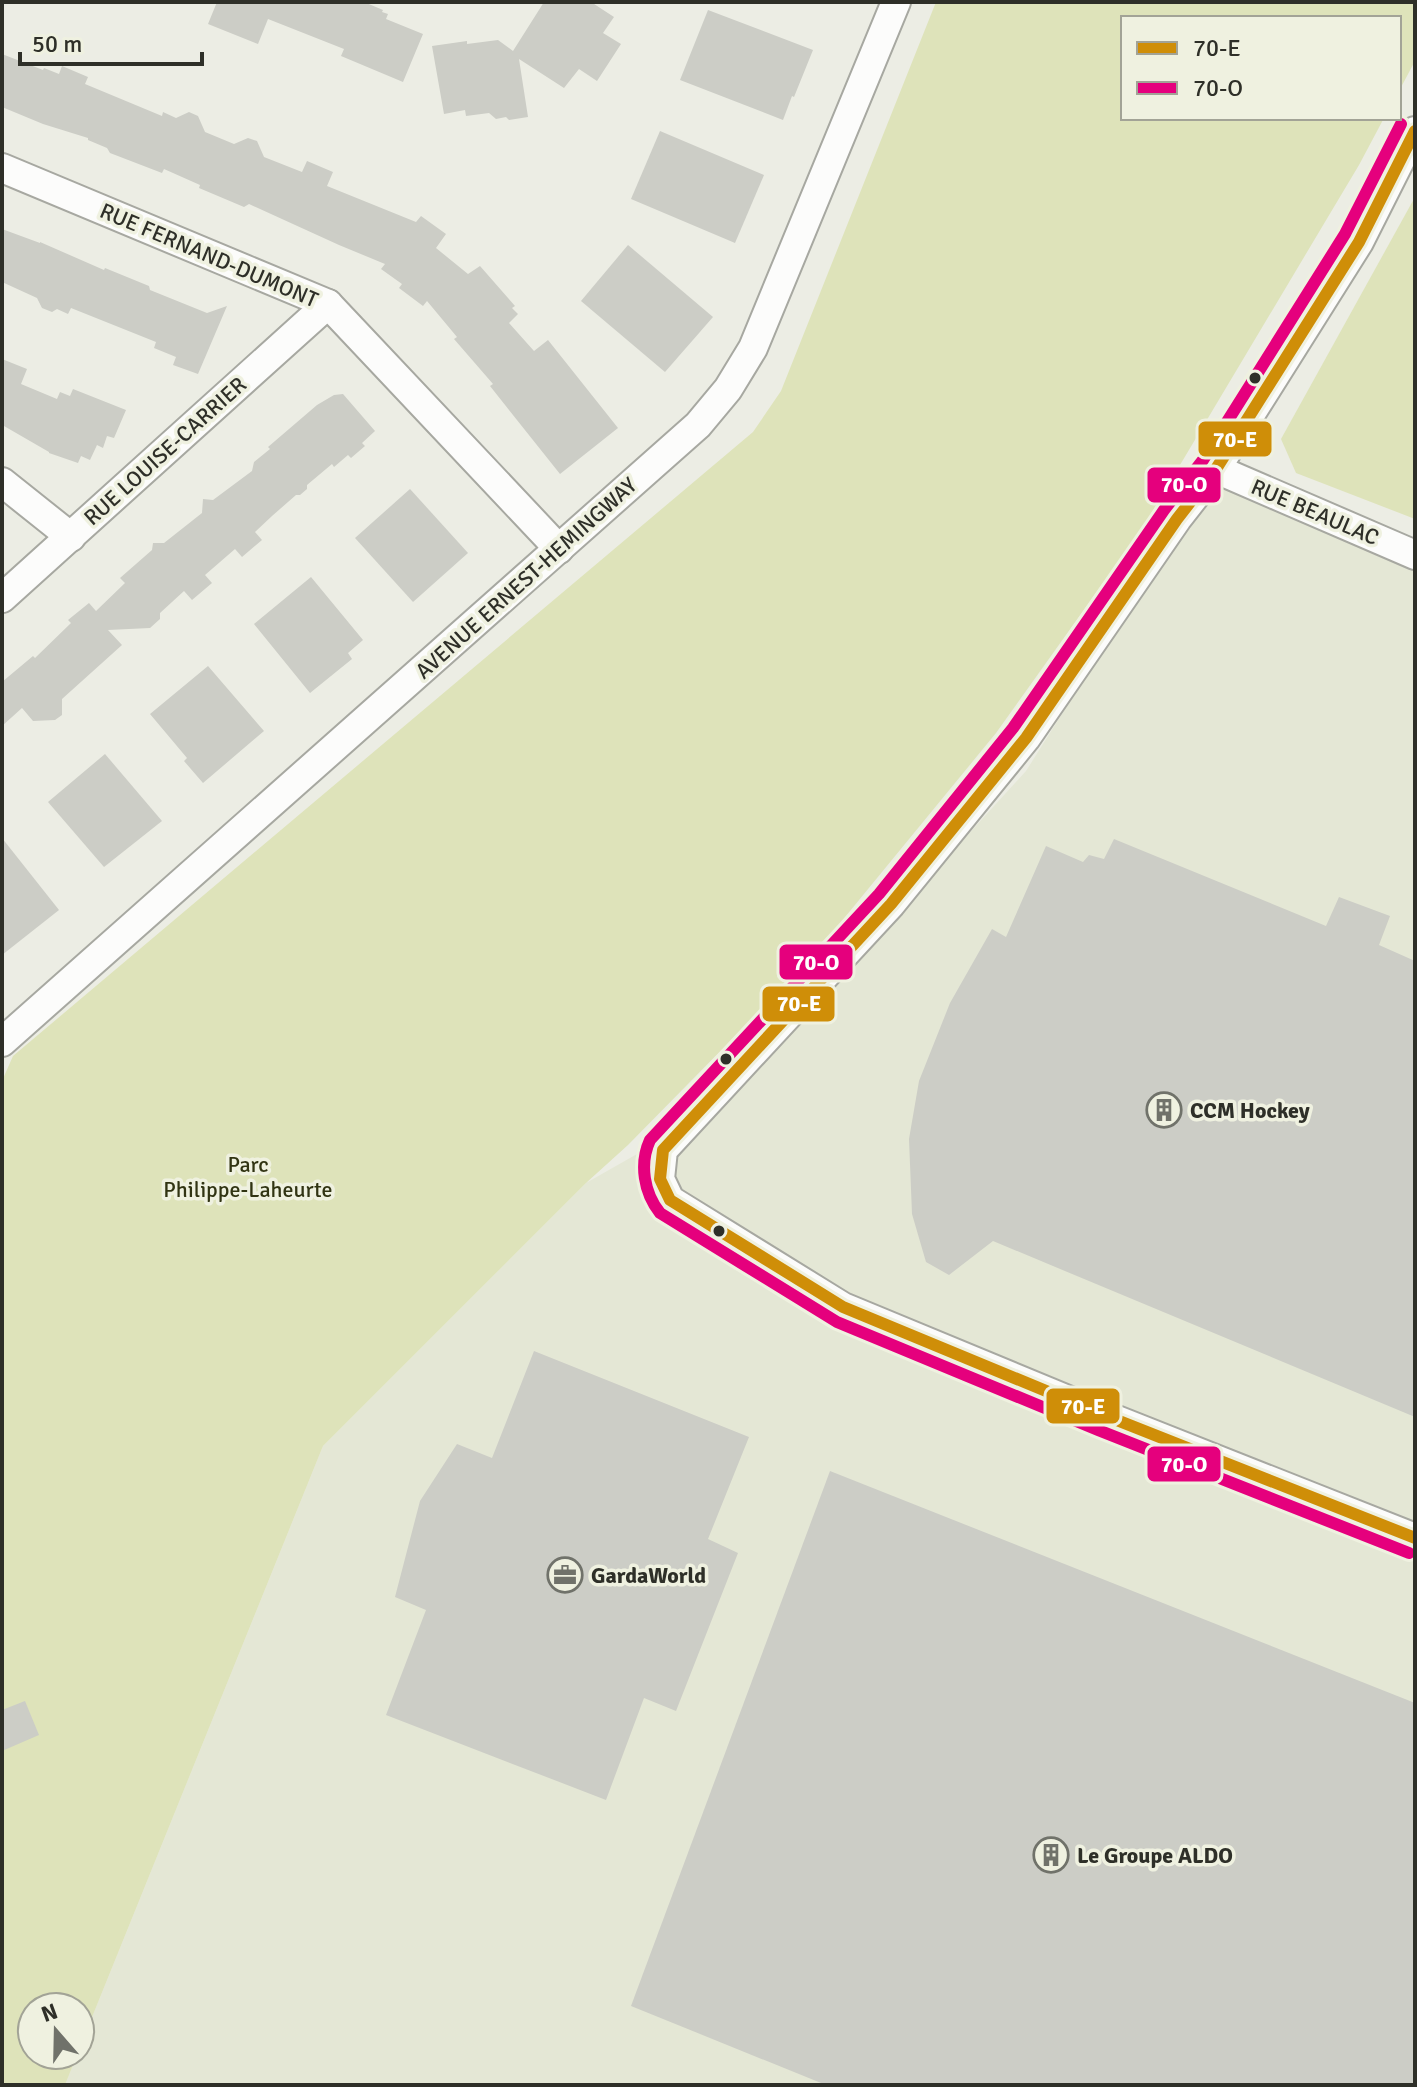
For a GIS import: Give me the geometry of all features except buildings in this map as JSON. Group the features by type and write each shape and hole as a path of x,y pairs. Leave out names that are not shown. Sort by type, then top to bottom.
{"street":[{"name":"AVENUE ERNEST-HEMINGWAY","path":"2,1042 698,425 728,389 753,348 896,2"},
{"path":"1415,131 1359,242 1216,469 1177,519 1026,738 891,904 663,1150 660,1179 670,1200 843,1307 1415,1538"},
{"name":"RUE FERNAND-DUMONT","path":"2,168 328,304 559,549"},
{"name":"RUE LOUISE-CARRIER","path":"2,598 328,304"},
{"name":"RUE BEAULAC","path":"1216,469 1415,555"},
{"path":"2,482 71,537"}],"shaded area":[{"path":"1216,469 1415,563 1415,2085 65,2085 71,2071 96,2071 96,2007 323,1446 586,1183 718,1108 1026,771"}],"green space":[{"name":"Parc Philippe-Laheurte","path":"936,2 1415,2 1415,61 1401,87 1401,16 1121,16 1121,120 1383,120 1143,527 996,733 809,961 323,1446 96,2007 96,1991 16,1991 16,2071 71,2071 65,2085 2,2085 2,1081 13,1056 753,432 781,391"},
{"path":"1415,197 1415,519 1296,473 1281,439"}],"transit line":[{"name":"70-O","path":"1401,124 1345,234 1203,460 1164,510 1013,728 879,894 650,1140 644,1168 650,1197 660,1213 837,1322 1098,1430 1409,1553"},
{"name":"70-E","path":"1415,131 1359,242 1216,469 1177,519 1026,738 891,904 663,1150 660,1179 670,1200 843,1307 1104,1415 1415,1538"}],"place":[{"name":"CCM Hockey","path":"1164,1110"},
{"name":"GardaWorld","path":"565,1575"},
{"name":"Le Groupe ALDO","path":"1051,1855"}]}
